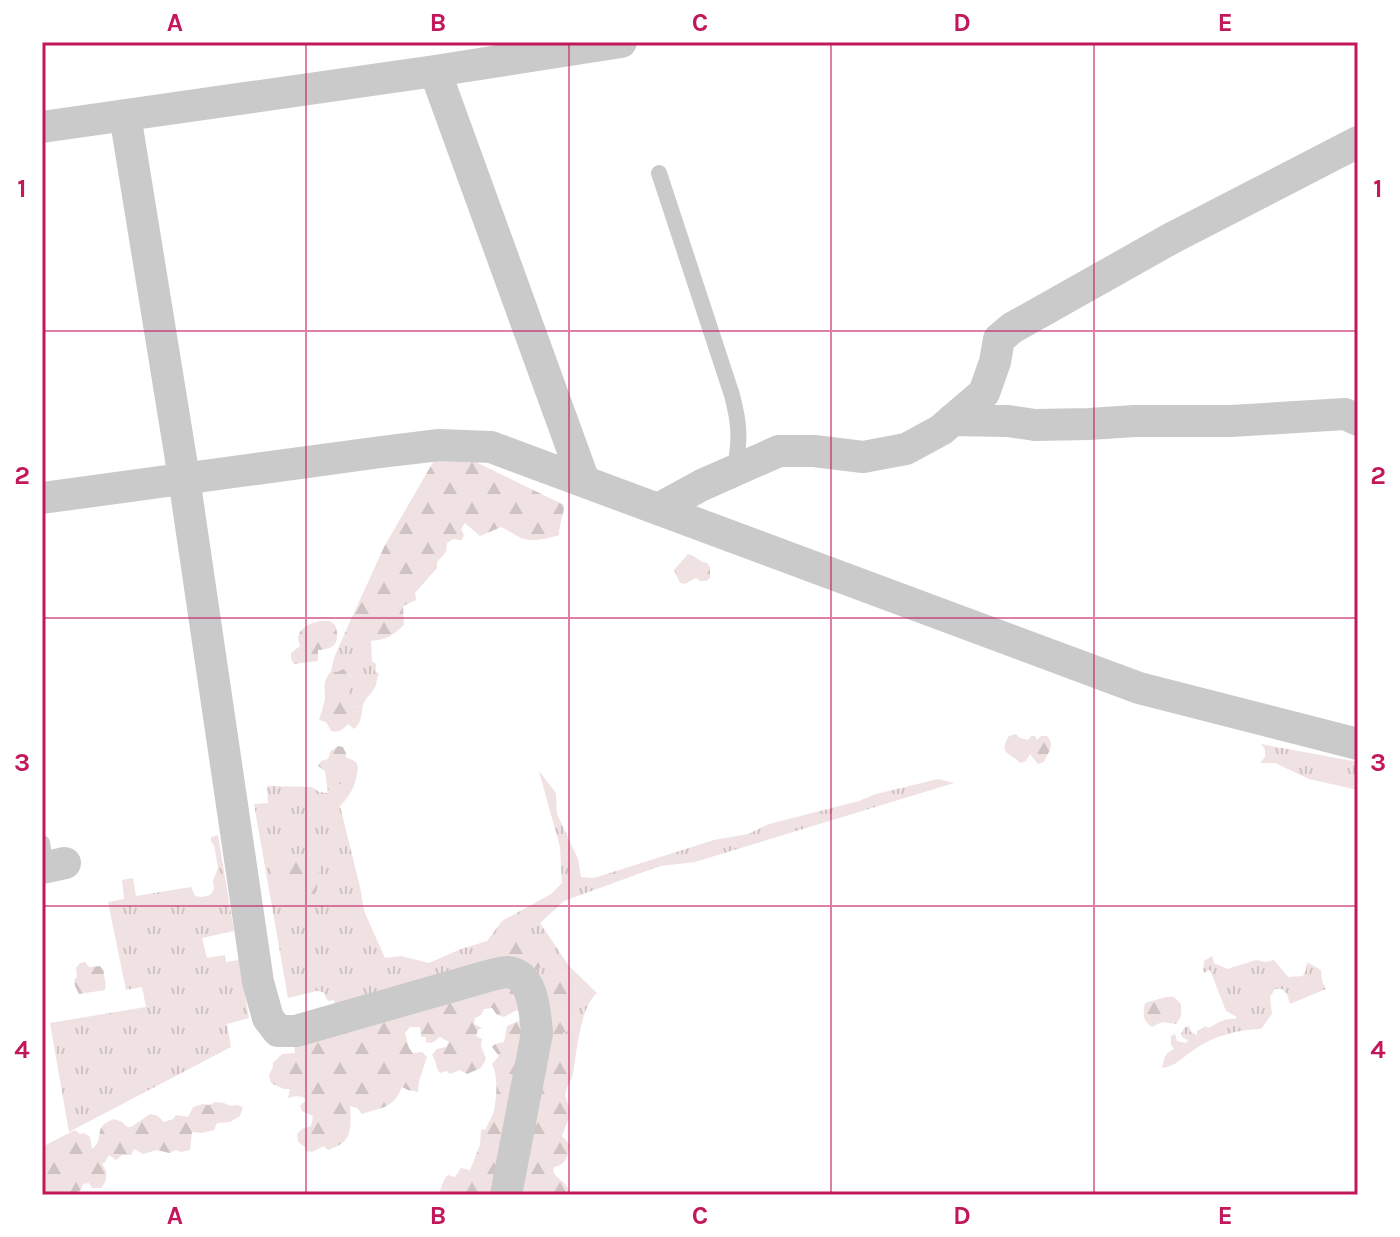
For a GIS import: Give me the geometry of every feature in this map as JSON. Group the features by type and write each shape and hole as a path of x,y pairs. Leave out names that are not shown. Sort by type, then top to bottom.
{"street":[{"path":"42,127 621,42"},
{"path":"435,71 584,481"},
{"path":"125,115 184,478 258,982 268,1018 278,1031 296,1031 488,976 508,972 520,977 530,990 535,1005 537,1033 506,1195"},
{"path":"658,509 702,485 779,451 814,451 863,457 906,449 941,430 984,393 999,339 1012,328 1172,238 1358,142"},
{"path":"952,420 1035,425 1231,421 1345,414 1358,420"},
{"path":"42,498 439,445 491,447 1139,688 1358,744"}],"lane":[{"path":"659,173 732,395 739,425 735,470"}],"green space":[{"path":"456,456 480,464 564,505 559,535 528,540 501,527 480,536 465,523 461,529 464,535 462,540 453,539 447,543 446,552 437,562 437,568 415,593 416,600 403,606 404,625 384,638 358,642 350,640 344,635 384,547 436,457"},
{"path":"688,554 707,563 710,578 680,583 674,570"},
{"path":"321,621 330,621 335,625 335,644 318,650 318,661 294,664 291,653 300,646 300,632"},
{"path":"344,635 354,641 371,640 372,661 379,674 362,710 343,696 351,676 343,669 331,671"},
{"path":"343,669 352,681 344,697 362,712 354,729 348,724 334,732 326,722 319,720 325,701 326,679 331,671"},
{"path":"1016,734 1028,740 1031,736 1037,740 1041,736 1050,739 1051,746 1044,762 1038,764 1030,754 1026,761 1020,763 1007,753 1006,742 1009,736"},
{"path":"1261,744 1358,762 1358,790 1309,779 1275,763 1260,763 1265,757"},
{"path":"338,746 343,747 346,757 356,762 358,767 349,781 334,786 318,766"},
{"path":"358,767 353,788 340,806 364,911 385,958 401,956 429,963 487,941 502,921 551,894 562,883 560,847 539,771 556,793 557,814 578,859 581,877 594,878 876,794 938,779 954,783 695,862 660,866 564,901 540,923 569,966 597,993 582,1020 572,1078 568,1071 570,1065 560,1052 560,1041 563,1033 575,1028 575,1023 562,1010 578,984 565,974 552,979 543,973 336,1010 334,1000 328,1001 323,992 288,998 254,804 268,803 267,786 312,787 328,793 325,771 351,776"},
{"path":"218,835 234,931 202,938 207,958 225,955 226,962 239,960 249,1018 227,1024 231,1047 69,1132 50,1023 146,1007 142,987 126,990 108,902 124,899 122,880 133,878 136,896 191,887 195,896 210,895 218,868 211,837"},
{"path":"282,854 291,859 300,856 303,862 308,860 318,868 315,879 317,889 313,895 296,898 292,893 284,893 275,879 272,866 272,862"},
{"path":"513,929 537,940 540,945 538,949 543,954 540,968 535,971 502,953 506,932"},
{"path":"1212,956 1214,963 1227,969 1256,960 1274,960 1288,977 1303,976 1307,962 1321,970 1326,989 1290,1004 1282,989 1275,989 1270,997 1272,1014 1261,1029 1219,1037 1162,1068 1165,1056 1174,1049 1171,1036 1175,1034 1177,1041 1186,1043 1188,1040 1181,1034 1184,1028 1189,1026 1191,1032 1197,1035 1197,1031 1206,1026 1208,1028 1237,1017 1226,1011 1210,970 1203,973 1204,961"},
{"path":"85,962 89,967 100,966 104,971 105,990 79,994 74,980 77,977 76,968"},
{"path":"549,974 552,979 569,975 578,984 574,994 577,998 569,1001 562,1010 575,1023 575,1028 563,1033 560,1041 560,1052 570,1060 568,1071 572,1078 565,1095 569,1116 562,1136 570,1145 566,1159 553,1171 567,1186 570,1195 437,1195 448,1175 455,1177 461,1168 470,1170 480,1145 481,1130 486,1129 495,1105 496,1080 492,1064 499,1056 492,1047 504,1042 507,1026 519,1021 522,1016 517,1010 504,1017 497,1015 492,1008 484,1009 475,1018 474,1024 482,1028 476,1036 482,1039 486,1059 481,1068 467,1074 460,1070 450,1074 447,1071 440,1073 432,1055 449,1042 440,1037 432,1043 426,1042 426,1037 421,1037 420,1027 410,1027 405,1033 409,1048 413,1053 422,1052 427,1057 418,1092 402,1087 391,1103 362,1114 350,1106 349,1134 336,1147 328,1150 324,1146 312,1152 305,1151 305,1147 298,1142 297,1134 311,1126 313,1116 302,1111 300,1106 306,1100 303,1097 288,1098 290,1089 271,1083 269,1075 273,1063 282,1054 295,1053 293,1035"},
{"path":"1174,997 1181,1004 1181,1016 1176,1024 1162,1022 1152,1027 1144,1016 1145,1003"},
{"path":"215,1102 243,1107 240,1116 230,1122 217,1123 214,1130 192,1132 190,1150 169,1153 157,1150 143,1154 134,1149 131,1155 122,1155 116,1160 109,1155 102,1164 106,1176 101,1188 92,1188 89,1183 83,1184 81,1190 71,1195 42,1195 42,1147 75,1130 90,1137 92,1149 98,1141 100,1129 114,1119 127,1127 150,1114 164,1122 176,1115 188,1117 193,1107"}]}
